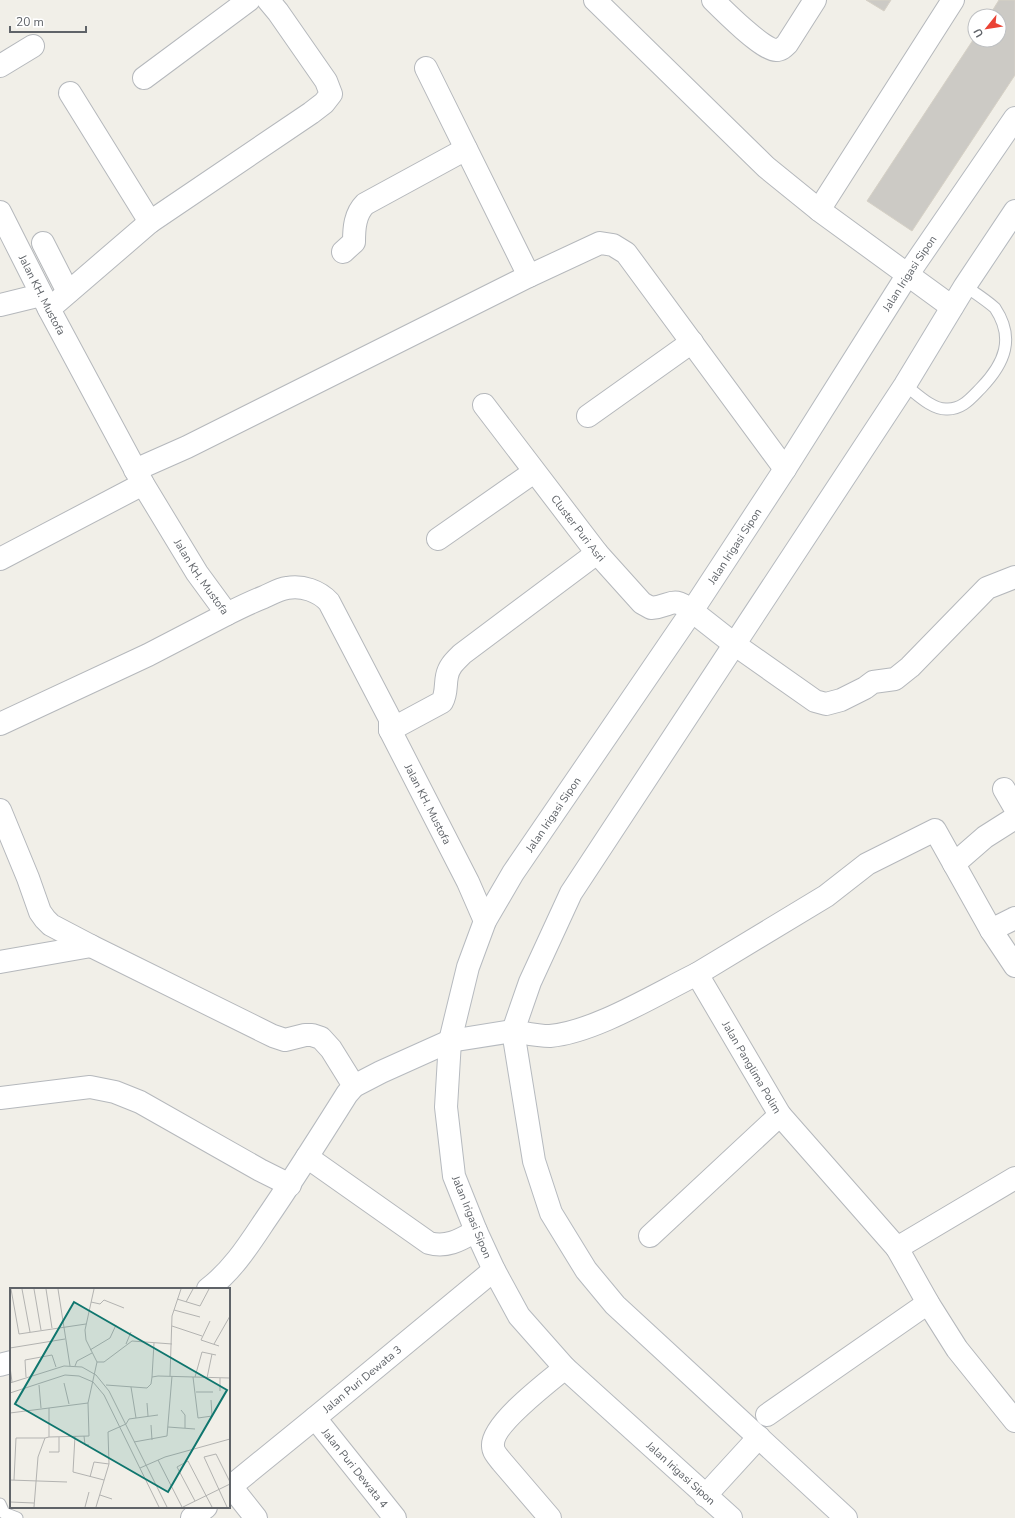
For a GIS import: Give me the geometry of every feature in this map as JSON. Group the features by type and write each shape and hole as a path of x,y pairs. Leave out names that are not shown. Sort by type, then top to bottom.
{"street":[{"path":"144,78 249,0"},
{"path":"0,305 45,302 68,292 150,222 324,103 331,94 326,81 268,0"},
{"path":"595,0 766,168 819,210 949,305"},
{"path":"713,0 759,41 768,48 776,51 787,44 816,0"},
{"path":"819,210 953,0"},
{"path":"0,66 33,46"},
{"path":"426,68 529,276"},
{"path":"70,93 150,222"},
{"name":"Jalan Irigasi Sipon","path":"731,1518 565,1368 520,1316 494,1270 476,1231 454,1176 446,1107 454,1041 468,967 484,921 514,873 692,611 1015,118"},
{"path":"343,252 354,242 356,217 360,209 365,204 466,149"},
{"path":"846,1518 615,1305 582,1263 551,1213 534,1161 510,1032 530,982 571,893 905,385 949,305 965,286 1015,211"},
{"name":"Jalan KH. Mustofa","path":"0,212 45,302 139,477 197,573 227,614 286,588 296,587 312,590 322,594 329,602 390,719 390,730 468,882 484,921"},
{"path":"43,243 68,292"},
{"path":"0,559 187,447 529,276 600,243 613,245 626,253 785,469"},
{"path":"588,416 692,342"},
{"name":"Cluster Puri Asri","path":"484,405 597,553 642,603 647,607 656,607 675,602 692,611"},
{"path":"438,539 534,472"},
{"path":"390,730 442,702 445,696 447,675 450,667 462,654 597,553"},
{"path":"692,611 734,644 815,701 826,704 836,702 865,688 873,682 895,679 910,667 987,588 1015,577"},
{"path":"0,724 148,655 227,614"},
{"path":"1004,789 1015,808"},
{"path":"0,810 28,878 40,912 45,919 62,932 273,1036 285,1040 312,1034 321,1038 331,1049 354,1086"},
{"path":"954,864 985,837 1015,818"},
{"path":"209,1288 219,1281 238,1260 290,1185 347,1094 354,1086 380,1072 454,1041 510,1032 549,1036 570,1032 595,1024 623,1012 696,974 826,896 867,864 935,830 991,930 1015,966"},
{"path":"991,930 1015,918"},
{"path":"0,962 91,946"},
{"name":"Jalan Panglima Polim","path":"696,974 780,1115 897,1248 928,1303 957,1349 1015,1421"},
{"path":"0,1098 90,1087 115,1092 140,1102 260,1170 290,1185"},
{"path":"650,1236 780,1115"},
{"path":"307,1157 428,1243 436,1246 458,1242 476,1231"},
{"path":"897,1248 1015,1178"},
{"name":"Jalan Puri Dewata 3","path":"230,1486 494,1270"},
{"path":"767,1415 928,1303"},
{"path":"0,1365 10,1362"},
{"path":"550,1518 495,1453 493,1442 497,1430 506,1419 565,1368"},
{"name":"Jalan Puri Dewata 4","path":"315,1418 395,1518"},
{"path":"705,1496 759,1437"},
{"path":"230,1486 256,1518"},
{"path":"192,1518 205,1508"}],"lane":[{"path":"905,385 933,406 944,410 953,409 964,405 991,377 1006,356 1011,345 1004,317 994,307 965,286"},
{"path":"0,1504 4,1512 18,1518"}],"building":[{"path":"866,0 891,0 884,11"},
{"path":"999,0 1015,0 1015,75 912,231 867,201 968,48 1007,48 1007,8 994,8"}]}
